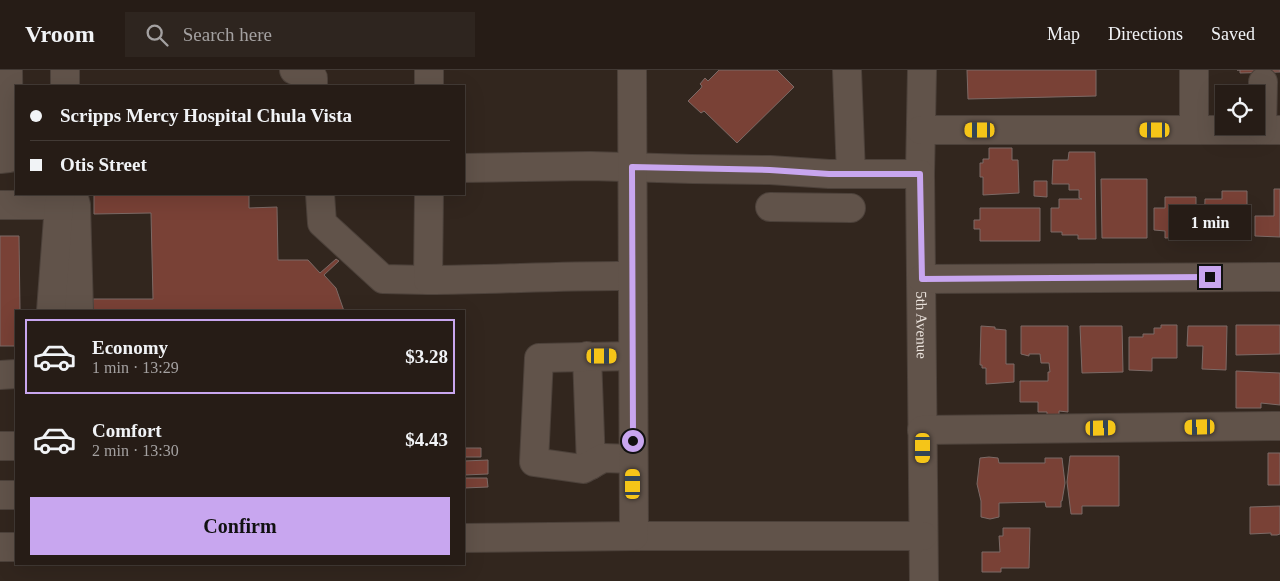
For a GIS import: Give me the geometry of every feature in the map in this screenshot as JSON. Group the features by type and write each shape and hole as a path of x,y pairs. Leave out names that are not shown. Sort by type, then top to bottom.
{"street":[{"path":"0,159 9,158 4,103 8,70"},
{"path":"64,70 65,85"},
{"path":"294,70 313,78 313,85"},
{"path":"429,70 429,85"},
{"path":"632,70 634,536"},
{"path":"847,70 851,174"},
{"name":"5th Avenue","path":"922,70 920,174 924,581"},
{"path":"1194,70 1194,130"},
{"path":"921,130 1271,130 1263,82"},
{"path":"465,168 590,166 770,170 851,174 920,174"},
{"path":"320,195 322,223 383,279 473,280 532,277 632,276"},
{"path":"428,280 429,195"},
{"path":"0,205 64,197 76,205 79,310"},
{"path":"51,310 64,197"},
{"path":"770,207 851,208"},
{"path":"922,279 1280,277"},
{"path":"587,356 590,465"},
{"path":"633,356 539,358 534,462 584,469 604,458 633,458"},
{"path":"0,375 15,374"},
{"path":"922,430 1280,426"},
{"path":"0,446 15,446"},
{"path":"0,495 15,495"},
{"path":"465,538 923,536"},
{"path":"0,547 15,547"}],"building":[{"path":"719,70 777,70 794,87 737,143 704,111 701,113 688,101 701,88 700,84 705,78 708,81"},
{"path":"967,70 1096,70 1096,96 968,99"},
{"path":"1240,70 1280,70 1280,72 1240,73"},
{"path":"989,148 1012,148 1012,160 1018,160 1019,193 983,195 983,177 980,177 980,163 983,163 983,159 989,159"},
{"path":"1069,152 1095,152 1096,239 1078,239 1078,235 1062,235 1062,232 1051,232 1051,208 1059,208 1059,199 1082,199 1079,198 1079,190 1069,190 1069,184 1052,184 1053,160 1068,160"},
{"path":"1101,179 1147,179 1147,238 1102,238"},
{"path":"1034,181 1047,181 1047,197 1034,196"},
{"path":"1274,189 1280,189 1280,237 1255,236 1255,216 1274,216"},
{"path":"1222,191 1247,191 1247,238 1230,238 1230,234 1214,234 1214,231 1204,230 1205,199 1222,199"},
{"path":"94,195 249,195 249,208 277,207 278,260 308,260 320,273 336,259 339,261 324,275 336,288 344,310 93,310 93,299 153,299 151,213 94,214"},
{"path":"1165,197 1196,197 1196,237 1165,238 1165,231 1154,230 1154,208 1165,208"},
{"path":"980,208 1040,208 1040,241 980,241 980,229 974,229 974,220 980,220"},
{"path":"0,236 19,236 20,310 15,310 15,346 0,346"},
{"path":"1161,325 1177,325 1177,358 1152,358 1152,371 1129,370 1129,337 1143,337 1143,334 1154,334 1154,328 1161,328"},
{"path":"1236,325 1280,325 1280,354 1236,355"},
{"path":"981,326 1006,330 1006,364 1014,364 1014,382 986,384 986,368 982,368 982,365 980,365"},
{"path":"1021,326 1068,326 1068,412 1059,411 1059,416 1047,416 1047,412 1038,412 1038,402 1020,402 1020,381 1048,381 1048,372 1050,372 1049,363 1041,363 1040,354 1029,354 1029,356 1021,354"},
{"path":"1080,326 1122,326 1123,372 1082,373"},
{"path":"1188,326 1227,326 1226,370 1202,369 1203,346 1187,346"},
{"path":"1236,371 1280,373 1280,405 1261,403 1261,408 1236,408"},
{"path":"465,448 481,448 481,457 465,457"},
{"path":"1268,453 1280,453 1280,485 1268,485"},
{"path":"1070,456 1119,456 1119,506 1082,506 1082,514 1071,514 1067,482"},
{"path":"980,458 998,458 999,463 1045,463 1045,458 1062,458 1065,483 1061,507 1046,507 1045,502 999,503 999,517 990,519 981,517 981,501 977,484"},
{"path":"488,460 488,474 465,475 465,461"},
{"path":"465,478 487,478 488,487 465,488"},
{"path":"1280,506 1280,534 1250,534 1250,507"},
{"path":"1003,528 1030,528 1029,568 1001,568 1001,572 982,572 982,552 1000,552 999,536 1003,536"}],"route":[{"path":"633,441 632,167 770,170 829,174 920,174 922,279 1210,277"}]}
